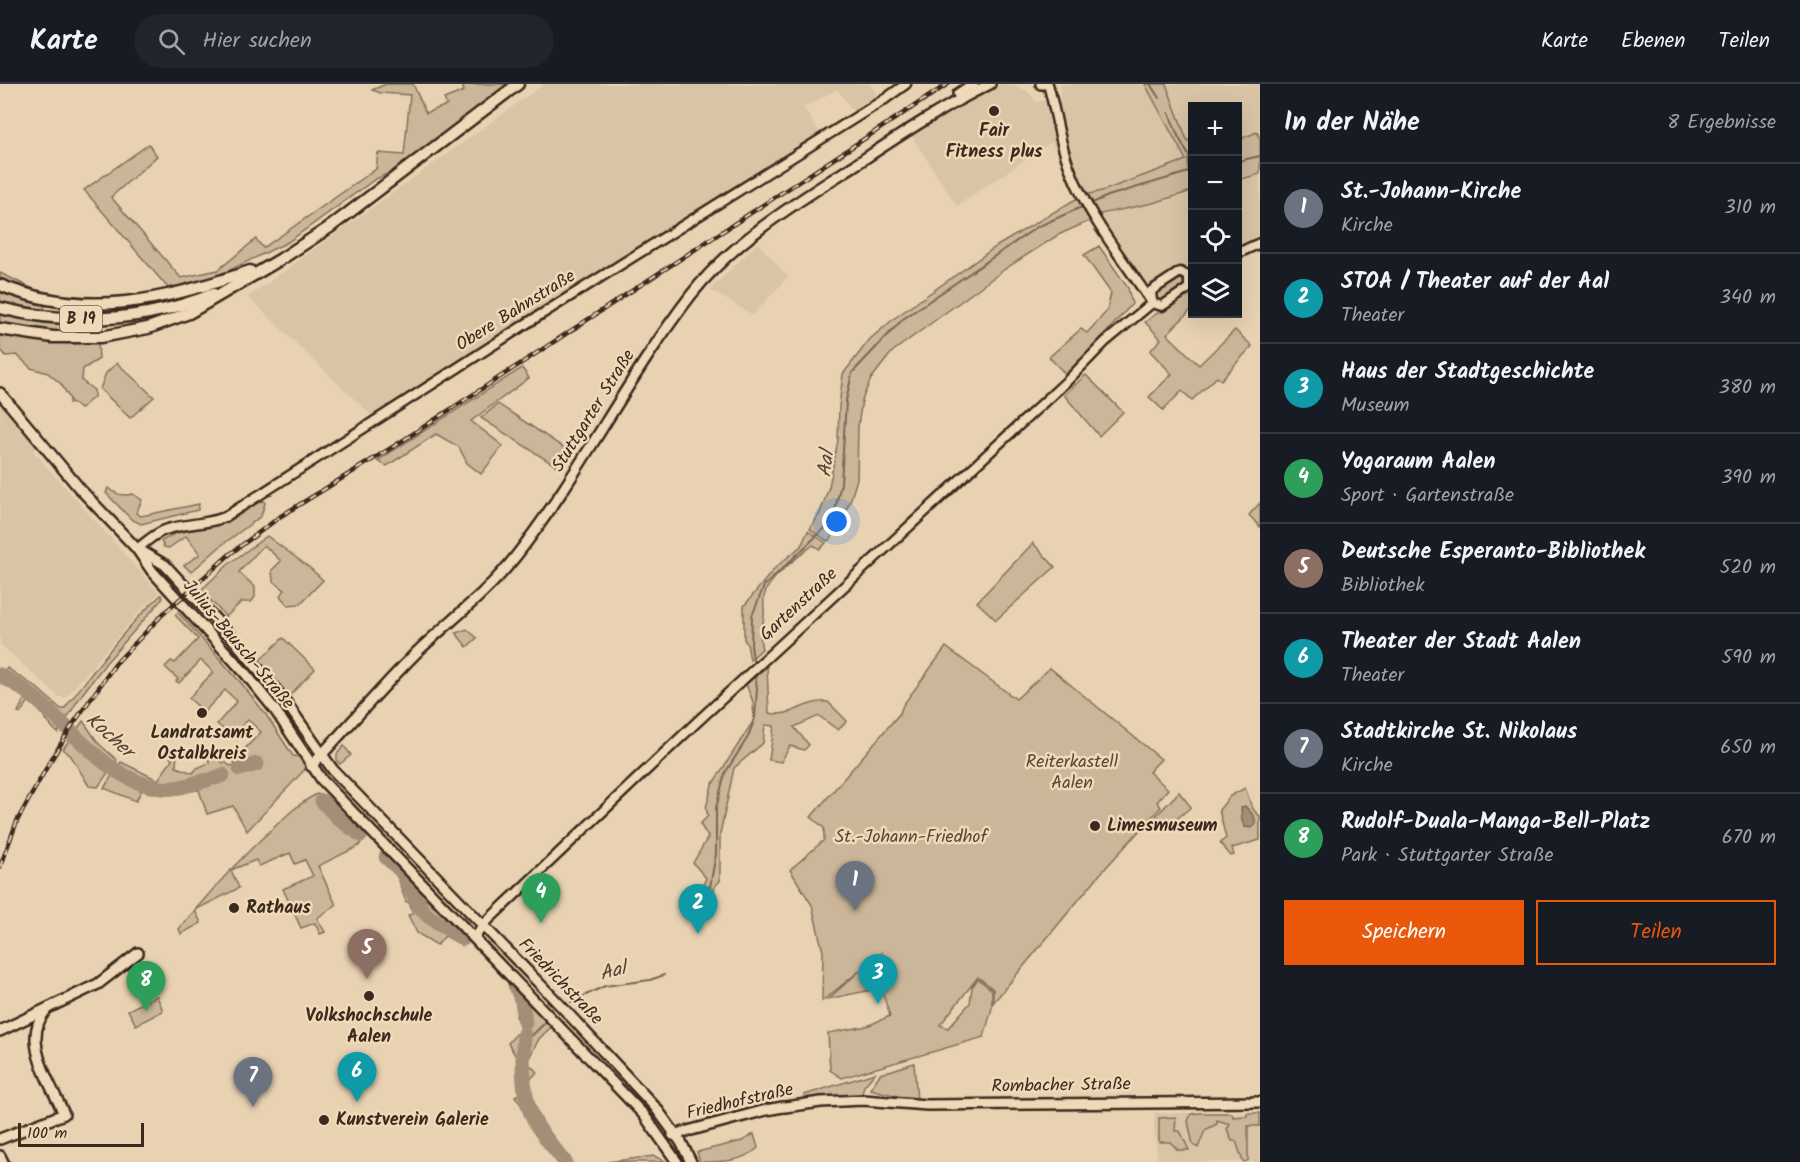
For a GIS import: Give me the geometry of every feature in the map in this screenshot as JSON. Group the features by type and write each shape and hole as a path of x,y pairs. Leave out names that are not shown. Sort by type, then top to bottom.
{"highway":[{"name":"B 19","path":"0,308 45,317 86,320 124,317 162,310 201,298 245,280 330,227 518,84"},
{"path":"0,329 77,338 124,333 170,321 201,298 281,259"},
{"path":"0,285 50,300 84,305 117,304 154,298 201,298"}],"main road":[{"name":"Stuttgarter Straße","path":"311,766 388,682 480,595 515,557 575,472 655,344 706,278 739,246 776,217 974,84"},
{"name":"Stuttgarter Straße","path":"937,111 990,84"},
{"path":"1041,84 1047,84"},
{"name":"Julius-Bausch-Straße","path":"0,393 80,489 137,549 152,571 219,643 267,701 311,766"},
{"name":"Julius-Bausch-Straße","path":"137,549 165,565 230,635 285,701 322,754"},
{"name":"Friedrichstraße","path":"322,754 333,770 650,1102 676,1134 691,1162"},
{"name":"Friedrichstraße","path":"311,766 639,1110 661,1137 677,1162"},
{"path":"0,1031 98,984 138,953"},
{"path":"0,1139 64,1114 39,1057 35,1039 36,1026 46,1010"},
{"name":"Rombacher Straße","path":"863,1100 927,1105 1260,1102"},
{"name":"Friedhofstraße","path":"661,1137 766,1110 821,1101 863,1100"},
{"path":"639,1110 646,1111 650,1108 650,1102"},
{"path":"0,1156 3,1162"}],"street":[{"name":"Obere Bahnstraße","path":"137,549 153,536 167,529 204,524 225,517 906,84"},
{"path":"1047,84 1066,157 1081,194 1093,216 1152,303"},
{"path":"1242,250 1260,243"},
{"name":"Gartenstraße","path":"1152,303 1151,291 1179,272 1188,275"},
{"name":"Gartenstraße","path":"1152,303 1162,306 1188,288"},
{"name":"Gartenstraße","path":"475,938 483,925 750,672 1042,404 1105,342 1152,303"}],"shaded area":[{"path":"544,84 870,84 879,99 855,114 837,89 804,108 821,135 373,417 248,297"},
{"path":"1060,84 1260,84 1260,139 1256,132 1242,138 1242,102 1188,102 1188,159 1102,191 1079,197 1060,150 1056,152 1051,142 957,206 911,135 995,86 1013,85 1027,91 1037,102 1060,98"},
{"path":"1260,174 1260,241 1242,249 1242,210 1242,179"},
{"path":"1188,192 1188,274 1151,289 1109,236 1096,215 1153,203"},
{"path":"758,243 788,277 753,315 710,290"},
{"path":"0,389 42,437 33,451 159,593 139,612 65,698 59,697 0,644"},
{"path":"1245,806 1254,816 1256,824 1252,828 1245,827 1242,821 1241,808"},
{"path":"1155,1113 1260,1113 1260,1162 1158,1162"}],"green space":[{"path":"386,84 413,84 426,113 447,105 444,99 464,91 462,84 515,84 414,161 374,180 288,242 196,284 168,288 84,190 149,144 157,156 111,197 181,278 218,270 256,239 263,248 376,169 378,153 404,155 410,95 381,93 372,90"},
{"path":"1145,84 1166,84 1188,141 1188,192 1153,203 1096,215 1085,195 1102,191 1186,160"},
{"path":"1257,132 1260,139 1260,174 1242,179 1242,156 1242,138"},
{"path":"1079,197 1092,220 1058,235 1005,269 892,352 871,379 862,400 858,426 857,479 850,502 831,539 827,541 810,529 820,513 829,487 838,440 843,374 870,339 896,317 997,246"},
{"path":"1099,246 1128,288 1132,304 1067,376 1049,357 1081,329 1087,333 1107,311 1111,293 1084,255"},
{"path":"0,273 44,294 45,317 66,319 70,342 39,341 74,344 98,342 99,359 83,369 82,381 94,390 94,397 80,409 72,402 69,403 70,399 61,384 48,373 31,368 17,355 6,356 0,349"},
{"path":"1180,275 1187,278 1186,285 1160,303 1154,301 1154,294"},
{"path":"1188,290 1188,313 1167,334 1199,365 1235,330 1252,346 1221,380 1217,377 1192,400 1182,391 1163,410 1149,397 1172,374 1150,351 1161,339 1145,322"},
{"path":"117,363 154,397 130,418 100,389 106,373"},
{"path":"522,368 529,378 471,421 503,446 481,474 467,463 459,447 436,434 387,466 377,461"},
{"path":"1086,375 1123,412 1099,436 1064,395"},
{"path":"498,404 570,452 559,468 481,418"},
{"path":"108,488 120,494 133,494 142,500 136,513 141,516 199,504 198,510 141,524 131,519 106,493"},
{"path":"263,500 265,503 261,516 191,572 184,565 200,554 186,536 169,548 164,547 161,541 178,532 219,524"},
{"path":"1260,503 1260,527 1249,515"},
{"path":"808,531 826,543 820,549 813,545 786,567 768,587 764,599 762,649 750,660 744,639 744,606 775,568 801,546"},
{"path":"267,536 323,580 300,604 288,605 280,596 285,590 273,581 272,570 281,561 264,545 239,572 255,587 255,597 251,602 241,602 226,617 201,590 230,563"},
{"path":"1033,543 1055,567 996,620 977,602"},
{"path":"161,595 163,598 106,663 80,697 58,733 29,701 20,713 18,712 26,696 0,681 0,677 7,668 64,709 122,636"},
{"path":"178,612 242,684 267,716 293,756 304,757 310,764 247,831 233,806 207,814 199,790 166,793 143,788 136,801 104,788 121,762 158,780 172,760 170,757 175,751 177,752 176,767 193,773 197,768 209,763 208,754 213,753 222,763 235,765 234,757 236,758 261,732 248,720 231,736 217,724 237,701 225,690 204,712 189,698 213,672 201,660 179,683 176,681 178,679 165,667 171,661 175,663 198,639 175,615"},
{"path":"467,629 477,638 467,647 456,633"},
{"path":"283,638 315,669 288,697 259,661"},
{"path":"946,647 1016,699 1050,668 1161,759 1149,772 1168,789 1157,802 1161,807 1101,873 993,1003 993,989 978,977 940,1025 948,1028 970,1003 972,987 978,979 992,990 992,1008 984,1037 842,1078 830,1070 828,1033 867,1026 890,1016 881,988 828,999 865,966 822,1001 823,952 812,905 790,870 824,840 824,828 811,817 900,713 903,705","holes":["882,953 876,969 880,973 868,964"]},
{"path":"767,667 769,713 785,713 812,704 828,702 847,721 838,730 819,716 794,727 809,745 804,750 790,746 781,762 769,760 774,726 765,725 763,743 734,768 720,834 720,881 715,886 709,913 697,912 693,907 706,878 693,863 708,837 700,824 708,816 706,808 712,785 754,720 753,702 746,684"},
{"path":"83,721 99,744 117,760 98,787 89,786 71,756 63,749"},
{"path":"344,746 351,755 340,764 337,761 337,754"},
{"path":"1245,788 1252,807 1260,816 1260,840 1232,848 1234,855 1231,856 1220,843 1226,838 1219,810 1230,796"},
{"path":"1179,792 1191,807 1168,826 1156,816"},
{"path":"317,794 325,797 365,835 359,846 318,866 336,905 317,918 325,932 320,934 315,923 301,928 283,889 313,876 305,860 295,864 290,853 259,866 256,860 231,870 239,888 195,910 234,866 287,816"},
{"path":"404,874 418,892 457,930 463,939 460,944 445,936 437,945 417,933 408,915 413,914 409,902 406,902 400,885"},
{"path":"195,910 201,923 181,934 179,929"},
{"path":"511,982 552,1026 539,1039 527,1062 537,1072 529,1081 534,1106 554,1141 546,1146 541,1137 537,1136 515,1096 523,1092 520,1053 515,1055 508,1043 527,1022 526,1017 518,1020 516,1016 517,1007 508,984"},
{"path":"157,996 163,1011 136,1025 128,1010"},
{"path":"914,1063 917,1101 870,1089 880,1074"},
{"path":"875,1073 864,1086 861,1097 805,1101 804,1095"},
{"path":"1232,1113 1233,1117 1247,1116 1247,1113 1260,1113 1260,1126 1248,1126 1248,1161 1243,1162 1236,1141 1232,1141 1227,1129 1230,1124 1217,1120 1217,1124 1205,1130 1198,1148 1193,1145 1188,1121 1191,1114"},
{"path":"1176,1117 1175,1131 1180,1131 1189,1150 1178,1150 1170,1142 1159,1142 1159,1118"},
{"path":"754,1134 758,1148 752,1153 739,1159 700,1162 697,1152 742,1141"},
{"path":"654,1156 667,1162 607,1162"}],"waterway":[{"path":"1150,84 1159,98"},
{"path":"1169,113 1189,156"},
{"name":"Aal","path":"1242,160 1260,156"},
{"name":"Aal","path":"1090,204 1108,196 1188,172"},
{"name":"Aal","path":"754,667 751,645 752,616 764,586 825,528 835,510 841,483 846,401 852,373 903,319 1037,227 1084,206"},
{"name":"Aal","path":"704,919 716,854 716,808 725,773 748,737 755,718 757,689 755,672"},
{"name":"Kocher","path":"0,675 34,698 98,757 127,777 161,788 184,786 207,780"},
{"name":"Kocher","path":"240,769 257,764"},
{"name":"Kocher","path":"215,778 223,775"},
{"name":"Kocher","path":"322,801 340,820 361,835"},
{"name":"Kocher","path":"386,857 401,871 420,907 428,916 463,939"},
{"name":"Aal","path":"571,1002 605,986 650,980 664,975"},
{"name":"Kocher","path":"517,988 522,1000 525,1023"},
{"name":"Aal","path":"524,1043 547,1021"},
{"name":"Kocher","path":"524,1035 523,1069 531,1115 565,1162"}],"railway":[{"path":"0,867 17,821 48,765 73,724 116,663 163,614 230,554 281,516 396,445 948,84"}],"place":[{"name":"Fair Fitness plus","path":"994,111"},
{"name":"Landratsamt Ostalbkreis","path":"202,713"},
{"name":"Limesmuseum","path":"1095,826"},
{"name":"Rathaus","path":"234,908"},
{"name":"St.-Johann-Kirche","path":"855,911"},
{"name":"Yogaraum Aalen","path":"541,923"},
{"name":"STOA / Theater auf der Aal","path":"698,934"},
{"name":"Deutsche Esperanto-Bibliothek","path":"367,979"},
{"name":"Volkshochschule Aalen","path":"369,996"},
{"name":"Haus der Stadtgeschichte","path":"878,1004"},
{"name":"Rudolf-Duala-Manga-Bell-Platz","path":"146,1011"},
{"name":"Theater der Stadt Aalen","path":"357,1102"},
{"name":"Stadtkirche St. Nikolaus","path":"253,1107"},
{"name":"Kunstverein Galerie","path":"324,1120"}],"park label":[{"name":"Reiterkastell Aalen","path":"1072,772"},
{"name":"St.-Johann-Friedhof","path":"911,837"}]}
